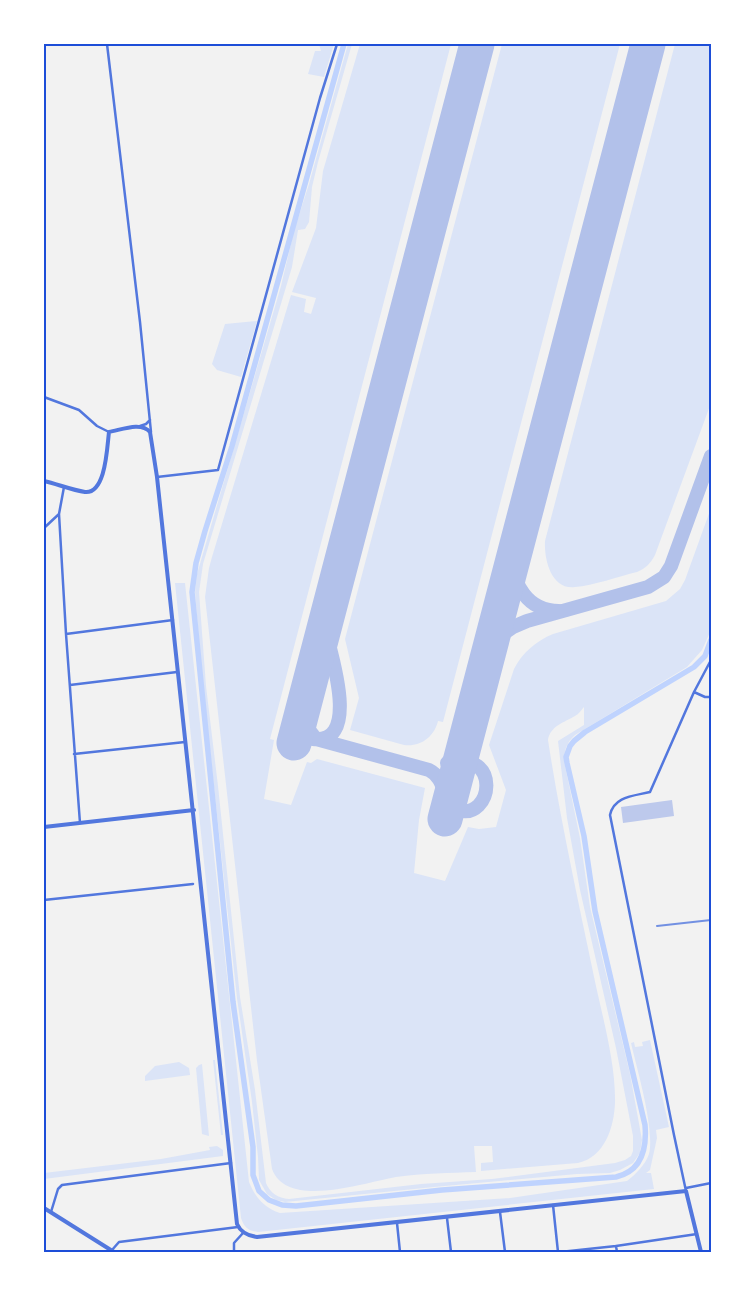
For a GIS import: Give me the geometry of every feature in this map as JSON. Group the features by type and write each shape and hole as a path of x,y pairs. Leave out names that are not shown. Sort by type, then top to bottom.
{"street":[{"path":"107,44 142,332 151,437 194,810 238,1227 243,1233 257,1237 500,1212 686,1189 711,1183"},
{"path":"157,477 218,470 320,98 337,44"},
{"path":"44,397 80,410 97,426 109,432 146,424 150,420"},
{"path":"138,426 147,429 151,437"},
{"path":"44,481 85,492 97,487 101,480 109,432"},
{"path":"64,486 58,514 80,823"},
{"path":"44,528 58,514"},
{"path":"66,634 172,620"},
{"path":"701,1252 672,1126 610,815 614,806 620,800 650,792 694,692 711,660"},
{"path":"70,685 178,672"},
{"path":"694,692 698,695 711,697"},
{"path":"74,754 186,742"},
{"path":"44,827 194,810"},
{"path":"44,900 193,884"},
{"path":"51,1212 58,1189 62,1184 231,1163"},
{"path":"553,1205 559,1252 697,1234"},
{"path":"44,1208 113,1251 115,1244 119,1242 238,1227"},
{"path":"500,1212 504,1252"},
{"path":"447,1218 451,1252"},
{"path":"397,1223 400,1252"},
{"path":"234,1252 234,1243 243,1233"},
{"path":"616,1246 617,1252"}],"shaded area":[{"path":"319,44 334,44 324,77 308,74 315,51 321,51"},
{"path":"348,44 352,44 312,187 309,222 305,229 298,230 292,267 203,564 199,592 206,686 240,997 255,1090 266,1183 275,1194 289,1199 421,1184 492,1179 615,1163 631,1156 633,1151 633,1136 616,1048 580,890 567,818 558,741 584,725 584,707 576,715 555,728 549,735 548,740 563,827 613,1071 615,1103 613,1122 601,1148 587,1160 578,1163 481,1171 481,1163 493,1162 492,1146 474,1146 476,1172 396,1177 328,1190 310,1191 293,1188 280,1181 272,1169 257,1061 205,597 212,557 291,295 306,299 304,312 311,314 316,298 292,292 316,228 323,171 360,44 451,44 270,739 274,740 264,799 291,805 307,762 311,763 317,759 425,788 419,820 414,873 445,881 468,827 479,829 496,827 506,790 489,745 514,669 521,658 535,644 553,634 666,601 680,589 685,580 711,508 711,630 702,650 687,667 575,735 566,746 564,761 580,838 590,907 630,1074 642,1140 640,1153 633,1163 610,1173 577,1174 285,1202 276,1200 267,1194 259,1180 252,1102 237,998 203,686 195,592 197,574 281,286 294,231"},
{"path":"502,44 620,44 443,722 438,721 430,736 421,743 404,745 350,730 359,698 345,639"},
{"path":"675,44 711,44 711,403 655,555 649,563 637,572 590,585 567,587 560,584 551,572 546,556 545,541"},
{"path":"257,321 241,377 217,370 212,364 225,324"},
{"path":"175,583 185,583 249,1182 257,1197 269,1208 280,1213 510,1198 627,1181 645,1162 649,1154 650,1143 648,1115 631,1043 634,1042 635,1047 643,1046 642,1042 650,1040 669,1127 656,1130 657,1138 650,1170 646,1173 651,1173 654,1189 258,1232 249,1230 245,1226 241,1218"},
{"path":"213,1060 215,1060 223,1135 221,1135"},
{"path":"179,1062 189,1068 190,1075 145,1081 145,1076 155,1066"},
{"path":"202,1064 209,1136 202,1134 196,1068"},
{"path":"217,1146 223,1150 223,1156 44,1179 44,1173 161,1159 210,1150 209,1147"}],"building":[{"path":"672,800 674,816 623,823 621,807"}],"waterway":[{"path":"344,44 232,446 196,563 192,592 233,1002 253,1147 253,1175 259,1191 269,1200 282,1205 296,1206 442,1190 616,1177 632,1170 637,1164 644,1150 645,1125 595,911 584,836 566,757 570,746 585,732 694,667 705,656 711,640"}],"taxiway":[{"path":"486,662 496,641 513,627 527,621 648,587 664,577 671,566 711,456"},
{"path":"514,556 515,576 524,594 538,606 548,610 559,611"},
{"path":"307,691 294,710 293,720 297,729 308,738 328,737 336,728 340,714 337,677 326,631 327,618"},
{"path":"302,709 306,726 316,739 429,770 439,779 453,807 458,810 470,811 479,805 484,796 486,786 484,775 478,766 466,761 448,762"},
{"path":"447,763 459,752 468,733"}],"runway":[{"path":"294,743 477,44"},
{"path":"445,819 648,44"}],"railway":[{"path":"657,926 711,920"}]}
